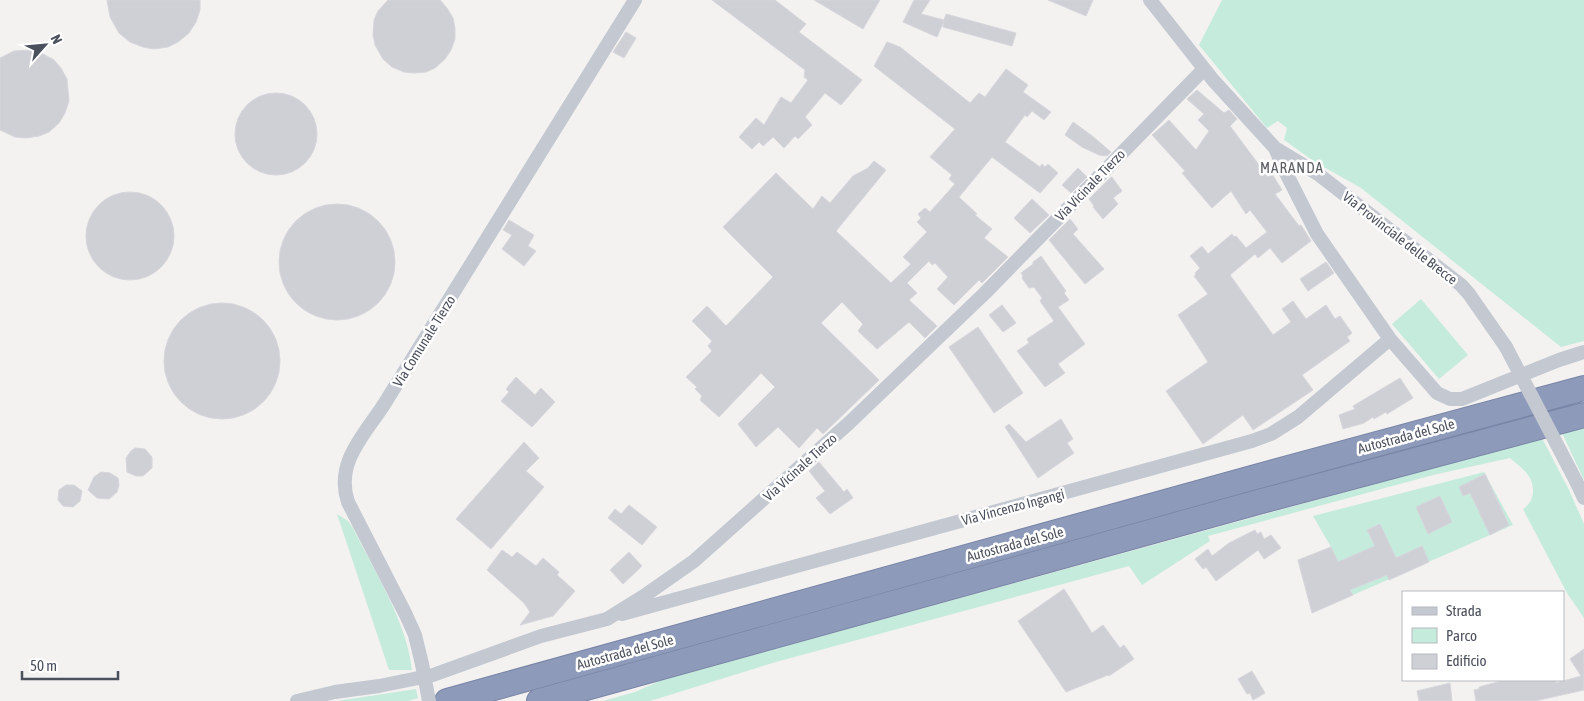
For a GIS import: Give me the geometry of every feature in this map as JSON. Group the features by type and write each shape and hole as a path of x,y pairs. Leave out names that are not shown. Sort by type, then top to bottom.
{"highway":[{"path":"1502,410 1584,383"},
{"name":"Autostrada del Sole","path":"447,701 1584,388"},
{"name":"Autostrada del Sole","path":"539,701 1258,502 1584,415"}],"street":[{"name":"Via Comunale Tierzo","path":"429,701 415,635 348,502 344,490 347,464 353,451 383,406 635,0"},
{"name":"Via Provinciale delle Brecce","path":"1150,0 1204,69 1275,148 1318,174 1470,294 1506,348 1584,498"},
{"name":"Via Vicinale Tierzo","path":"297,701 433,674 542,636 607,618 644,596 694,561 849,423 985,293 1204,69"},
{"name":"Via Provinciale delle Brecce","path":"1275,148 1285,172 1318,234 1390,338 1437,393 1456,400 1584,352"},
{"name":"Via Vincenzo Ingangi","path":"607,618 1252,441 1271,434 1298,417 1390,338"}],"green space":[{"path":"1222,0 1584,0 1584,341 1561,347 1361,188 1315,162 1284,140 1287,128 1278,121 1267,128 1199,45"},
{"path":"1421,299 1468,355 1439,379 1392,324"},
{"path":"1584,427 1584,480 1562,433"},
{"path":"1542,438 1584,524 1584,618 1567,593 1523,509 1532,498 1532,481 1510,458 1433,475 1208,536 1210,541 1142,585 1129,566 776,662 650,701 603,701 635,692 662,680"},
{"path":"1484,472 1513,525 1353,595 1331,547 1313,516"},
{"path":"337,514 348,521 353,528 397,615 409,652 412,670 389,670"},
{"path":"416,689 418,698 408,701 337,701"}],"building":[{"path":"107,0 200,0 200,10 196,22 189,33 168,47 154,49 130,42 119,33 110,17"},
{"path":"388,0 440,0 447,8 453,18 455,39 445,59 435,68 426,72 404,72 392,67 383,59 375,45 373,35 374,20 378,11"},
{"path":"712,0 775,0 806,24 799,32 862,80 841,105 825,93 805,117 812,125 798,139 795,136 784,148 773,137 763,146 759,142 752,149 739,137 756,118 764,125 781,97 791,103 808,80 804,77 805,70"},
{"path":"814,0 880,0 863,29"},
{"path":"914,0 930,0 921,14 944,20 946,14 1016,33 1012,46 943,27 944,21 937,37 903,22"},
{"path":"1048,0 1093,0 1086,16"},
{"path":"626,32 636,38 624,58 613,52"},
{"path":"887,42 900,47 970,103 979,93 985,97 1006,69 1028,85 1023,92 1051,112 1044,120 1032,111 1027,117 1025,115 1005,142 1040,167 1042,164 1045,167 1048,164 1058,173 1040,193 992,157 959,197 977,214 975,215 992,229 984,238 1008,257 982,283 979,280 954,305 937,289 948,277 935,263 932,265 929,261 907,283 917,293 909,300 937,326 925,338 909,322 877,349 858,331 863,324 842,302 821,323 879,380 823,434 817,428 799,448 778,427 756,447 738,424 775,387 761,373 719,417 700,400 702,396 695,389 697,387 686,377 712,351 708,346 712,341 692,321 707,306 726,326 773,277 723,227 776,173 813,209 822,196 830,203 853,176 868,168 874,161 886,170 836,231 891,283 911,264 903,257 927,232 917,222 921,218 918,214 925,208 930,212 955,184 949,179 952,175 930,157 955,129 874,66"},
{"path":"30,50 54,60 61,68 67,79 69,101 59,123 49,132 26,138 15,137 0,130 0,58 14,51"},
{"path":"1197,90 1224,113 1229,110 1237,119 1230,126 1268,177 1272,174 1282,190 1275,194 1299,226 1301,225 1311,241 1282,263 1270,248 1258,258 1255,254 1230,275 1273,335 1291,322 1282,309 1293,301 1306,319 1326,305 1335,319 1340,316 1352,333 1347,337 1350,341 1302,375 1313,390 1253,430 1243,415 1203,444 1166,391 1208,362 1178,315 1208,294 1194,276 1200,268 1190,256 1202,246 1208,254 1232,234 1246,248 1267,232 1250,210 1246,214 1231,191 1212,208 1182,173 1185,171 1152,135 1169,120 1196,150 1209,131 1198,120 1204,114 1187,99"},
{"path":"276,93 292,96 305,105 314,118 317,134 314,150 305,163 292,172 276,175 260,172 247,163 238,150 235,134 238,118 247,105 260,96"},
{"path":"1073,122 1111,152 1107,156 1099,155 1082,147 1065,135"},
{"path":"1078,168 1087,177 1071,193 1062,185"},
{"path":"1112,177 1122,191 1113,198 1118,204 1103,219 1089,199"},
{"path":"130,192 147,195 161,205 171,219 174,236 171,253 161,267 147,277 130,280 113,277 99,267 89,253 86,236 89,219 99,205 113,195"},
{"path":"1032,199 1049,215 1030,233 1014,218"},
{"path":"337,204 359,209 378,221 390,240 395,262 390,284 378,303 359,315 337,320 315,315 296,303 284,284 279,262 284,240 296,221 315,209"},
{"path":"1070,219 1078,229 1073,234 1104,269 1085,284 1049,240"},
{"path":"509,220 534,235 528,246 536,251 524,266 502,249 512,235 503,230"},
{"path":"1041,256 1066,291 1064,293 1069,300 1058,307 1085,344 1058,364 1065,373 1045,387 1017,351 1029,343 1027,339 1054,321 1040,301 1042,298 1034,287 1029,288 1021,273"},
{"path":"1326,262 1334,273 1308,291 1300,279"},
{"path":"222,303 244,308 263,320 275,339 280,361 275,383 263,402 244,414 222,419 200,414 181,402 169,383 164,361 169,339 181,320 200,308"},
{"path":"1002,305 1016,323 1003,332 989,315"},
{"path":"978,327 1023,393 994,413 949,347"},
{"path":"516,377 535,395 541,388 555,402 532,427 501,401 509,392 506,389"},
{"path":"1400,378 1413,398 1387,414 1386,412 1364,423 1343,429 1339,415 1355,409 1353,406"},
{"path":"1061,419 1073,439 1067,443 1074,453 1038,478 1005,427 1009,424 1026,442"},
{"path":"524,442 539,458 526,471 544,487 491,549 456,519"},
{"path":"135,448 145,449 152,457 152,468 143,476 136,476 127,472 126,458"},
{"path":"819,462 844,492 847,489 853,498 830,514 816,498 825,491 809,471"},
{"path":"101,472 110,473 118,478 117,492 109,499 97,498 88,490 94,477"},
{"path":"1485,474 1509,525 1490,535 1470,493 1463,496 1459,487"},
{"path":"66,485 74,485 82,491 80,501 73,507 63,506 58,500 59,490"},
{"path":"1440,496 1452,522 1428,534 1416,507"},
{"path":"629,505 657,527 642,545 608,518 615,509 621,514"},
{"path":"1380,524 1396,558 1422,546 1429,562 1389,580 1387,575 1350,590 1353,595 1312,613 1298,560 1331,547 1338,562 1375,546 1367,530"},
{"path":"1255,530 1257,534 1261,532 1264,539 1271,535 1281,548 1264,559 1258,550 1216,581 1206,567 1203,569 1195,559 1208,549 1212,556 1229,543"},
{"path":"502,550 512,557 517,552 536,566 543,558 559,572 557,575 575,591 553,616 520,625 530,612 524,603 487,570"},
{"path":"629,552 642,566 623,584 610,570"},
{"path":"1064,589 1092,633 1103,625 1120,648 1124,645 1134,659 1109,676 1066,692 1018,621"},
{"path":"1584,649 1584,690 1535,701 1476,701 1474,690 1501,681 1556,681 1556,683 1581,676 1570,659"},
{"path":"1252,671 1265,693 1253,700 1250,693 1247,694 1238,679"},
{"path":"1450,683 1452,701 1419,701 1417,691"}],"district":[{"name":"MARANDA","path":"1292,167"}]}
